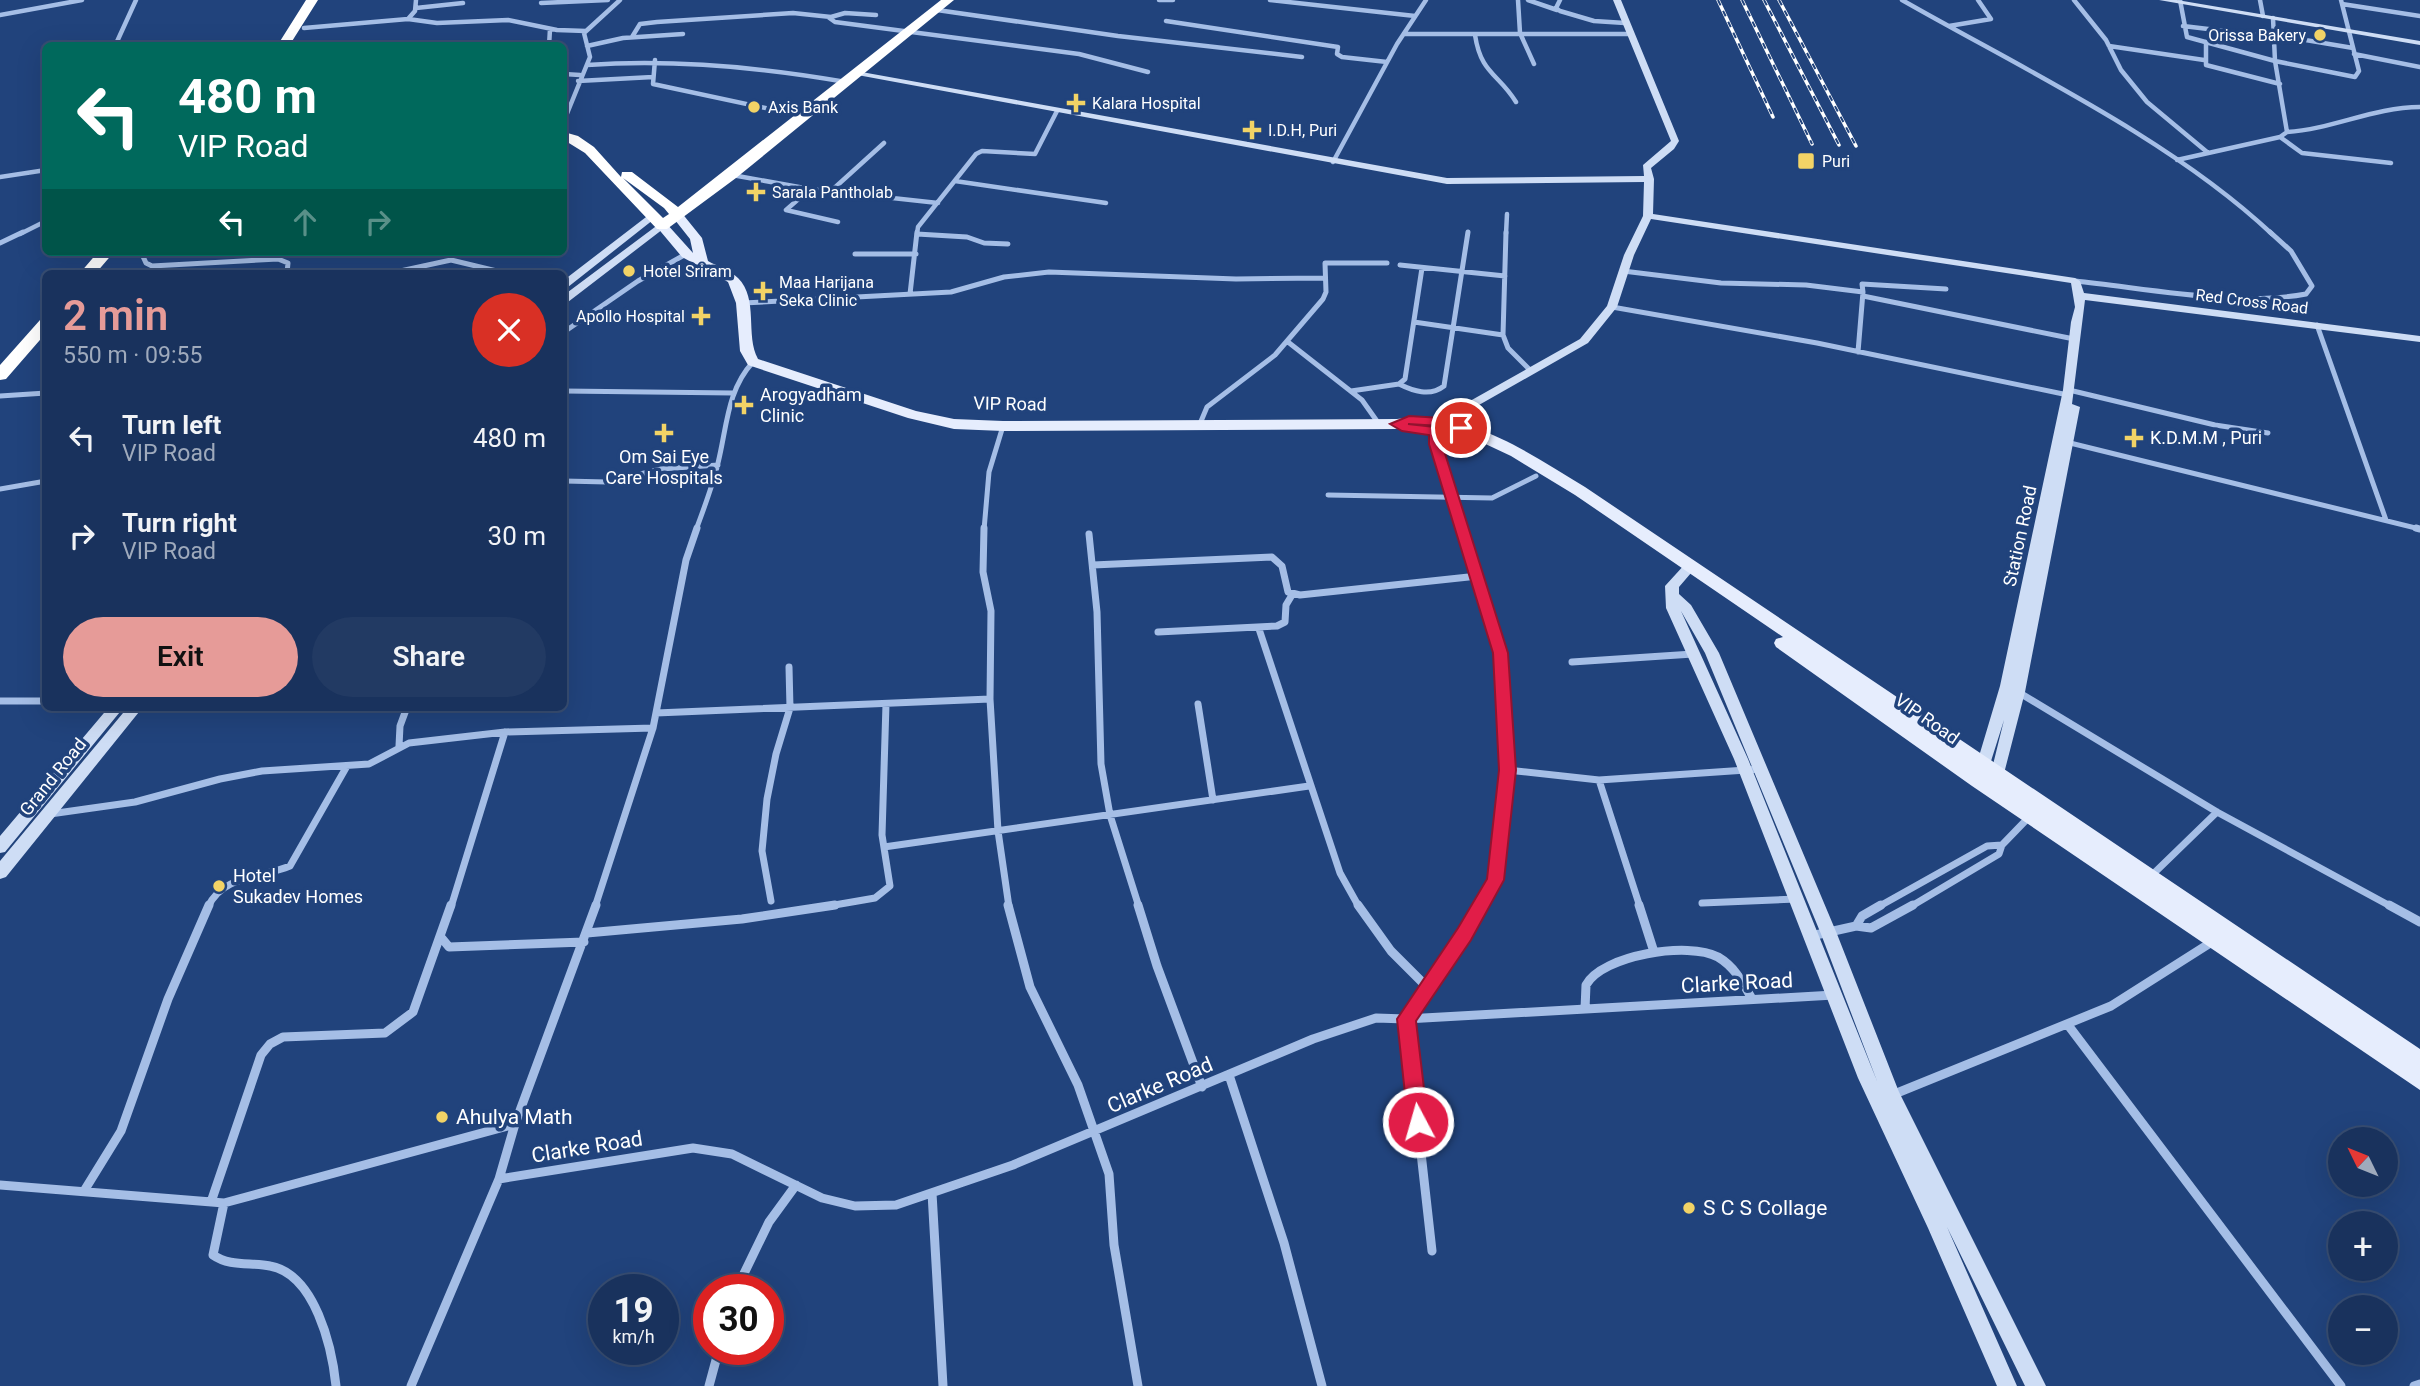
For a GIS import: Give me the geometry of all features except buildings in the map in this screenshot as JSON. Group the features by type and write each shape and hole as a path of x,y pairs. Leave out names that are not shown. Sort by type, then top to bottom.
{"highway":[{"path":"286,42 312,0"},
{"path":"295,42 320,0"},
{"path":"567,137 579,142 597,156 621,185 658,221 845,79 936,5 948,0"},
{"path":"673,210 731,175 905,31"},
{"path":"567,132 590,138 605,150 631,179 673,210"},
{"path":"91,270 103,256"},
{"path":"0,375 42,328"}],"main road":[{"path":"1439,427 1530,370 1584,341 1612,307 1623,271 1648,216 1649,179 1646,167 1675,141 1617,0"},
{"path":"2163,0 2260,15 2273,21 2420,43"},
{"path":"845,79 1057,111 1447,181 1649,179"},
{"path":"673,210 696,238 702,262"},
{"path":"1648,216 2076,281"},
{"path":"658,221 686,254 733,280 743,303 747,351 753,362"},
{"path":"567,285 658,221"},
{"path":"567,298 658,221"},
{"name":"Station Road","path":"1988,778 2064,442 2076,322 2081,313 2076,281"},
{"name":"Red Cross Road","path":"2080,296 2420,339"},
{"path":"2071,392 2085,325 2081,313"},
{"name":"VIP Road","path":"753,362 913,415 954,424 1396,424 1406,429 1439,427 1479,436 1542,468 2036,810 2215,940 2420,1080"},
{"name":"VIP Road","path":"1439,427 1536,476 1687,570"},
{"path":"1988,778 2018,692 2064,442"},
{"path":"1687,570 1672,586 1673,608 1753,770 1829,934 1892,1096 2036,1386"},
{"path":"1674,596 1686,608 1712,653 1796,899 1833,995 1867,1078 1935,1221 2007,1386"},
{"name":"Grand Road","path":"0,847 114,711"},
{"name":"Grand Road","path":"0,872 133,711"},
{"name":"VIP Road","path":"2036,810 2150,877 2420,1061"}],"street":[{"path":"0,15 82,0"},
{"path":"117,42 136,0"},
{"path":"408,19 416,8 416,0"},
{"path":"541,3 608,0"},
{"path":"567,112 579,78 590,57 584,37 586,31 620,0"},
{"path":"1160,0 1172,0"},
{"path":"1270,0 1415,16"},
{"path":"1333,162 1387,62 1426,0"},
{"path":"1518,0 1516,18 1534,64"},
{"path":"1528,0 1598,22 1625,23"},
{"path":"1557,10 1560,0"},
{"path":"1902,0 2207,179 2270,231 2309,275 2312,286 2306,294 2280,299 2236,298 2076,281"},
{"path":"1948,26 1991,19 1978,0"},
{"path":"2074,0 2109,46 2121,70 2147,102 2207,152"},
{"path":"2260,0 2260,15"},
{"path":"2180,1 2185,36 2275,61 2355,77 2359,71 2341,2 2420,16"},
{"path":"416,8 463,3"},
{"path":"936,5 1118,36 1301,58"},
{"path":"632,37 640,24 657,22 793,13 828,17 845,13 876,15"},
{"path":"828,17 835,22 1079,54 1148,72"},
{"path":"304,28 408,19 437,23 508,20 550,29 586,31"},
{"path":"1166,21 1338,47 1337,54 1342,57 1387,62"},
{"path":"2273,21 2275,61 2287,132"},
{"path":"2183,26 2275,36 2420,66"},
{"path":"549,42 550,29"},
{"path":"587,46 632,37 683,34"},
{"path":"1405,34 1629,34"},
{"path":"1475,34 1479,61 1516,102"},
{"path":"1261,52 1270,38"},
{"path":"2204,60 2206,42"},
{"path":"2109,46 2204,60 2209,66 2280,84"},
{"path":"654,60 652,82 656,85 771,109"},
{"path":"587,65 654,60 747,65 845,79"},
{"path":"567,75 579,78 653,77"},
{"path":"2177,160 2280,136 2287,132 2312,130 2395,108 2420,107"},
{"path":"910,294 918,227 979,152 1035,154 1057,111"},
{"path":"2280,136 2302,153 2391,163"},
{"path":"831,191 884,143"},
{"path":"0,177 42,171"},
{"path":"731,175 810,189 938,203"},
{"path":"955,181 1106,203"},
{"path":"810,189 786,210 838,222"},
{"path":"1507,214 1503,335 1508,348 1530,370"},
{"path":"0,243 42,222"},
{"path":"1399,384 1415,392 1442,389 1468,231"},
{"path":"917,234 967,237 984,243 1008,244"},
{"path":"567,330 638,281 686,254"},
{"path":"855,254 916,254"},
{"path":"143,256 146,263 152,266 278,259 288,263 287,270"},
{"path":"405,270 451,260 493,270"},
{"path":"1199,426 1212,402 1275,355 1323,299 1326,292 1324,266 1328,262 1387,263"},
{"path":"1400,265 1505,276"},
{"path":"1351,391 1399,384 1405,379 1422,268"},
{"path":"743,303 951,292 1004,277 1049,271 1236,279 1325,278"},
{"path":"1623,271 1721,283 1825,286 2074,340"},
{"path":"1858,352 1862,284 1946,289"},
{"path":"567,288 575,292"},
{"path":"1612,307 2071,392 2215,425 2268,433"},
{"path":"1414,322 1503,335"},
{"path":"2317,325 2386,520"},
{"path":"1288,342 1369,406 1379,424"},
{"path":"411,1386 499,1179 515,1124 586,937 653,727 686,560 718,465 733,393 741,375 753,362"},
{"path":"567,391 733,393"},
{"path":"0,396 42,393"},
{"path":"1003,426 989,472 982,551 990,611 990,699 998,831 1009,908 1020,957 1030,987 1074,1076 1096,1131 1109,1174 1114,1245 1138,1386"},
{"path":"1432,1251 1406,1019 1464,934 1495,880 1507,770 1500,653 1435,444 1439,427"},
{"path":"2064,442 2420,529"},
{"path":"567,481 607,482 661,469 718,465"},
{"path":"1328,495 1492,498 1536,476"},
{"path":"0,489 42,482"},
{"path":"1089,534 1097,611 1101,764 1111,815 1157,966 1202,1087"},
{"path":"1093,565 1272,557 1282,566 1286,586 1292,595"},
{"path":"1292,595 1478,576"},
{"path":"1158,632 1259,629 1285,622 1286,605 1292,595"},
{"path":"1259,629 1309,786 1349,892 1391,951 1428,988"},
{"path":"1572,662 1695,653"},
{"path":"771,901 762,851 767,799 776,754 790,708 789,667"},
{"path":"2018,692 2217,812 2420,922"},
{"path":"656,713 990,699"},
{"path":"0,701 42,701"},
{"path":"440,936 449,947 586,937 742,919 875,898 890,886 884,847 886,704"},
{"path":"1198,704 1213,800"},
{"path":"399,746 400,726 406,711"},
{"path":"46,815 135,802 220,779 262,771 378,762 399,746 505,732 653,727"},
{"path":"211,1202 261,1055 270,1044 283,1037 385,1033 397,1027 412,1012 440,936 505,732"},
{"path":"84,1191 121,1131 168,999 213,895 228,883 273,873 290,866 347,766"},
{"path":"1507,770 1599,780 1753,770"},
{"path":"1599,780 1654,952"},
{"path":"884,847 1309,786"},
{"path":"1810,936 1856,926 1871,928 1926,899 1999,854 2002,845 2036,810"},
{"path":"2150,877 2217,812"},
{"path":"1856,926 1862,916 1987,846 2002,845"},
{"path":"1702,903 1796,899"},
{"path":"1892,1096 2123,999 2215,940"},
{"path":"1585,1009 1584,992 1588,981 1597,972 1654,952 1675,948 1705,951 1732,966 1741,976 1752,999"},
{"name":"Clarke Road","path":"499,1179 693,1148 732,1154 822,1198 855,1206 896,1205 1013,1165 1313,1039 1376,1018 1406,1019 1851,994"},
{"path":"2068,1024 2341,1386"},
{"path":"1229,1075 1284,1243 1322,1386"},
{"path":"0,1185 224,1203 515,1124"},
{"path":"744,1274 769,1222 796,1185"},
{"path":"932,1193 943,1386"},
{"path":"224,1203 213,1255 220,1262 279,1269 288,1272 302,1284 324,1337 336,1386"},
{"path":"709,1386 715,1365"},
{"path":"2414,1386 2420,1384"}],"railway":[{"path":"1718,0 1773,117"},
{"path":"1742,0 1812,144"},
{"path":"1764,0 1839,145"},
{"path":"1779,0 1856,146"}],"place":[{"name":"Orissa Bakery","path":"2320,35"},
{"name":"Kalara Hospital","path":"1076,103"},
{"name":"Axis Bank","path":"754,107"},
{"name":"I.D.H, Puri","path":"1252,130"},
{"name":"Puri","path":"1806,161"},
{"name":"Sarala Pantholab","path":"756,192"},
{"name":"Hotel Sriram","path":"629,271"},
{"name":"Maa Harijana Seka Clinic","path":"763,291"},
{"name":"Apollo Hospital","path":"701,316"},
{"name":"Arogyadham Clinic","path":"744,405"},
{"name":"Om Sai Eye Care Hospitals","path":"664,433"},
{"name":"K.D.M.M , Puri","path":"2134,438"},
{"name":"Hotel Sukadev Homes","path":"219,886"},
{"name":"Ahulya Math","path":"442,1117"},
{"name":"S C S Collage","path":"1689,1208"}],"route":[{"path":"1418,1122 1406,1019 1464,934 1495,880 1507,770 1500,653 1435,444 1435,431 1406,429 1396,424 1409,420 1442,422 1461,428"}]}
